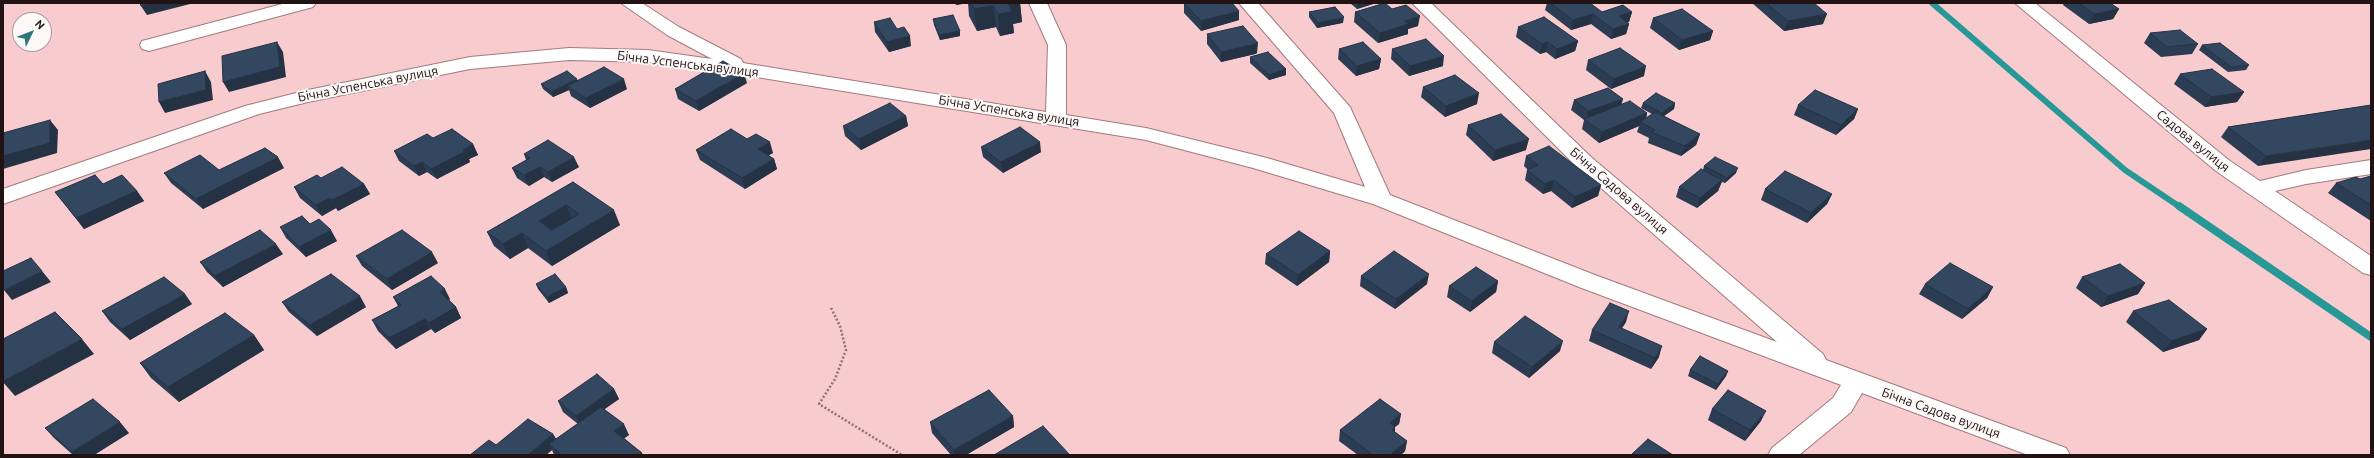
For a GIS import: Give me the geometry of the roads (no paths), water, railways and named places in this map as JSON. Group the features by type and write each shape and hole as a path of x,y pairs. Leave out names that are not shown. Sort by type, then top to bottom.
{"street":[{"path":"149,45 307,3"},
{"path":"630,3 673,31 750,70"},
{"path":"1038,3 1057,45 1056,118"},
{"path":"1248,3 1342,111 1381,198"},
{"name":"Бічна Садова вулиця","path":"1421,3 1584,162 1825,370"},
{"name":"Садова вулиця","path":"2024,3 2223,166 2371,267"},
{"name":"Бічна Успенська вулиця","path":"3,197 282,101 470,63 545,56 590,54 648,56 750,70 1056,118 1146,134 1260,163 1381,198"},
{"path":"2256,189 2306,177 2371,167"},
{"name":"Бічна Садова вулиця","path":"1381,198 1587,281 2057,455"},
{"path":"1781,455 1842,405 1856,381"}],"waterway":[{"path":"1932,3 2125,170 2180,207"},
{"path":"2179,206 2371,337"}]}
